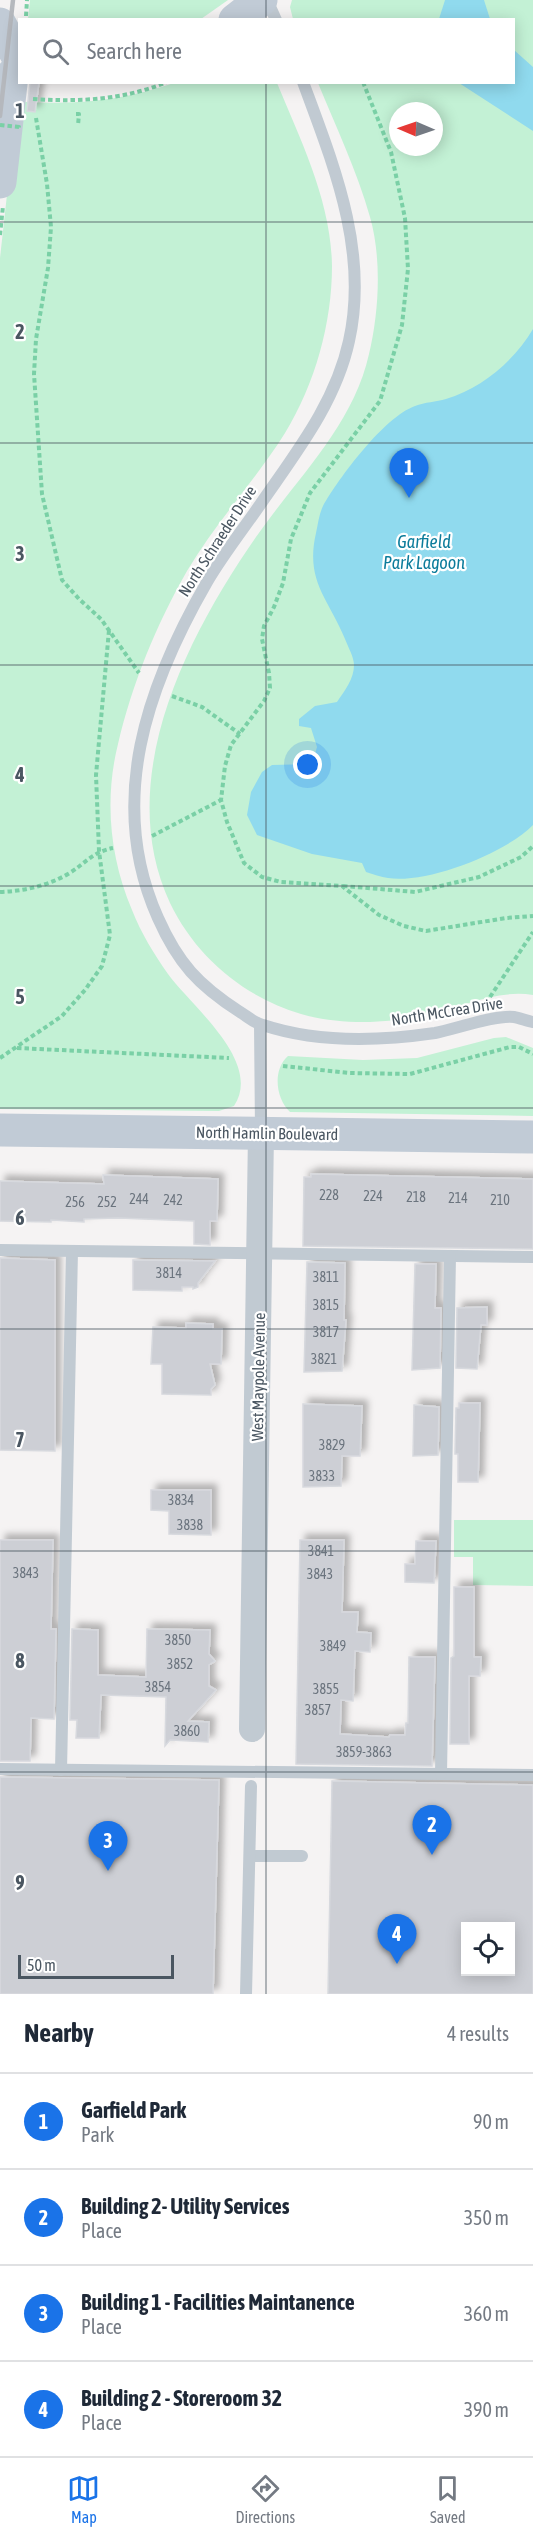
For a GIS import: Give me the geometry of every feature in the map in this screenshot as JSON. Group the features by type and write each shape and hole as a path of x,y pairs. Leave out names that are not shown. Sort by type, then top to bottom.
{"street":[{"path":"0,11 1,0"},
{"path":"238,18 261,0"},
{"path":"0,24 15,77 1,190"},
{"name":"North Hamlin Boulevard","path":"0,1130 533,1137"},
{"name":"West Maypole Avenue","path":"252,1729 261,1133"}],"lane":[{"path":"267,0 275,18"},
{"name":"North Schraeder Drive","path":"260,1025 218,998 187,970 169,941 144,881 135,839 134,800 138,753 156,685 183,626 208,580 316,422 337,380 349,343 355,306 355,262 350,225 327,147 304,84"},
{"name":"North McCrea Drive","path":"260,1025 326,1036 361,1039 436,1033 511,1017 533,1022"},
{"name":"West Maypole Avenue","path":"260,1025 261,1133"},
{"path":"0,1250 533,1257"},
{"path":"61,1770 72,1251"},
{"path":"441,1774 450,1256"},
{"path":"0,1769 533,1775"},
{"path":"246,1994 250,1786"},
{"path":"249,1856 302,1856"}],"path":[{"path":"25,18 27,0"},
{"path":"31,84 72,102 140,92 162,84"},
{"path":"364,84 391,152 405,218 408,269 402,325 380,401 310,493 291,539 282,583 261,639 270,688 264,701 231,745 225,766 221,800 227,822 244,863 261,877 281,882 415,892 479,877 520,857 533,846"},
{"path":"76,114 79,114 78,125"},
{"path":"36,118 47,184 51,227 48,268 36,339 34,374 42,494 62,580 110,629 139,673"},
{"path":"0,125 19,127 19,130"},
{"path":"0,235 3,209 1,190"},
{"path":"0,1058 62,1016 86,990 102,966 110,935 99,851 96,775 110,629"},
{"path":"172,696 202,707 240,734"},
{"path":"152,836 221,800"},
{"path":"0,892 27,891 38,887 68,874 99,851 113,848"},
{"path":"342,886 379,915 404,926 426,931 533,916"},
{"path":"490,997 533,932"},
{"path":"283,1066 350,1073 410,1074 510,1047 519,1047 533,1054"},
{"path":"16,1048 229,1058"}],"green space":[{"path":"30,0 228,0 202,18 28,18"},
{"path":"292,0 533,0 533,995 492,997 438,1012 379,1022 347,1022 316,1018 280,1007 241,986 208,957 181,923 170,903 154,856 150,808 154,760 165,712 183,665 205,620 256,537 337,428 361,380 369,354 378,286 374,233 359,183 318,84 515,84 515,18 293,18 290,7"},
{"path":"171,84 277,84 313,172 330,242 332,266 329,309 320,353 305,394 285,433 198,553 165,612 130,699 118,744 111,786 110,807 114,849 136,919 168,974 221,1036 239,1071 240,1089 234,1106 219,1111 0,1109 0,258 17,104 101,100"},
{"path":"506,1037 533,1048 533,1116 290,1112 279,1092 278,1076 288,1056 363,1060 417,1058"},
{"path":"454,1520 533,1520 533,1586 473,1585 473,1557 454,1557"}],"water":[{"path":"445,0 484,0 490,18 439,18"},
{"path":"515,51 533,67 533,131 461,84 515,84"},
{"name":"Garfield Park Lagoon","path":"533,329 533,825 521,836 486,856 444,871 404,879 388,878 366,872 362,863 312,854 257,835 247,815 251,792 262,772 272,765 312,764 317,747 311,728 299,726 299,719 315,706 337,702 354,670 351,652 316,577 313,550 323,506 351,465 390,422 415,406 446,399 472,388 507,362"}],"building":[{"path":"30,84 39,84 35,112 27,111"},
{"path":"311,1174 533,1179 533,1249 303,1246 304,1177 311,1177"},
{"path":"103,1175 218,1179 217,1221 210,1221 210,1245 194,1244 194,1221 118,1218 84,1219 84,1222 0,1221 0,1181 104,1184"},
{"path":"0,1258 55,1260 55,1451 0,1450"},
{"path":"133,1260 215,1261 198,1283 198,1287 193,1289 193,1287 182,1287 182,1291 133,1290"},
{"path":"307,1262 345,1263 344,1320 346,1320 342,1371 304,1372"},
{"path":"415,1264 436,1264 435,1308 441,1308 440,1368 412,1370"},
{"path":"487,1307 487,1325 481,1325 477,1369 456,1368 457,1308"},
{"path":"186,1323 213,1324 213,1329 222,1329 221,1364 210,1364 215,1385 211,1389 211,1395 162,1394 162,1364 151,1364 153,1327 186,1328"},
{"path":"459,1403 480,1403 478,1482 458,1482 458,1454 455,1454 456,1408 459,1408"},
{"path":"303,1404 362,1406 360,1456 342,1456 341,1486 303,1487"},
{"path":"414,1405 439,1407 438,1455 413,1456"},
{"path":"151,1490 211,1490 211,1535 169,1534 169,1511 151,1510"},
{"path":"0,1540 53,1540 51,1629 56,1629 54,1719 31,1718 30,1761 0,1761"},
{"path":"300,1540 344,1540 342,1612 358,1612 357,1632 371,1633 370,1652 355,1651 353,1701 341,1700 340,1734 389,1737 390,1735 405,1735 406,1723 408,1723 409,1657 435,1657 432,1766 296,1764"},
{"path":"416,1541 436,1541 434,1583 405,1582 405,1564 415,1564"},
{"path":"454,1587 474,1587 474,1657 481,1657 480,1676 469,1676 469,1744 450,1744"},
{"path":"72,1629 98,1630 98,1675 146,1677 147,1629 210,1630 209,1654 215,1661 209,1665 209,1686 216,1690 188,1721 209,1722 208,1742 170,1740 165,1746 166,1697 101,1695 99,1738 76,1738 77,1720 70,1720"},
{"path":"0,1777 219,1780 213,1994 0,1994"},
{"path":"332,1781 533,1785 533,1994 328,1994"}],"railway":[{"path":"0,116 13,0"}],"place":[{"name":"Garfield Park","path":"409,498"},
{"name":"Building 2- Utility Services","path":"432,1855"},
{"name":"Building 1 - Facilities Maintanence","path":"108,1871"},
{"name":"Building 2 - Storeroom 32","path":"397,1964"}]}
